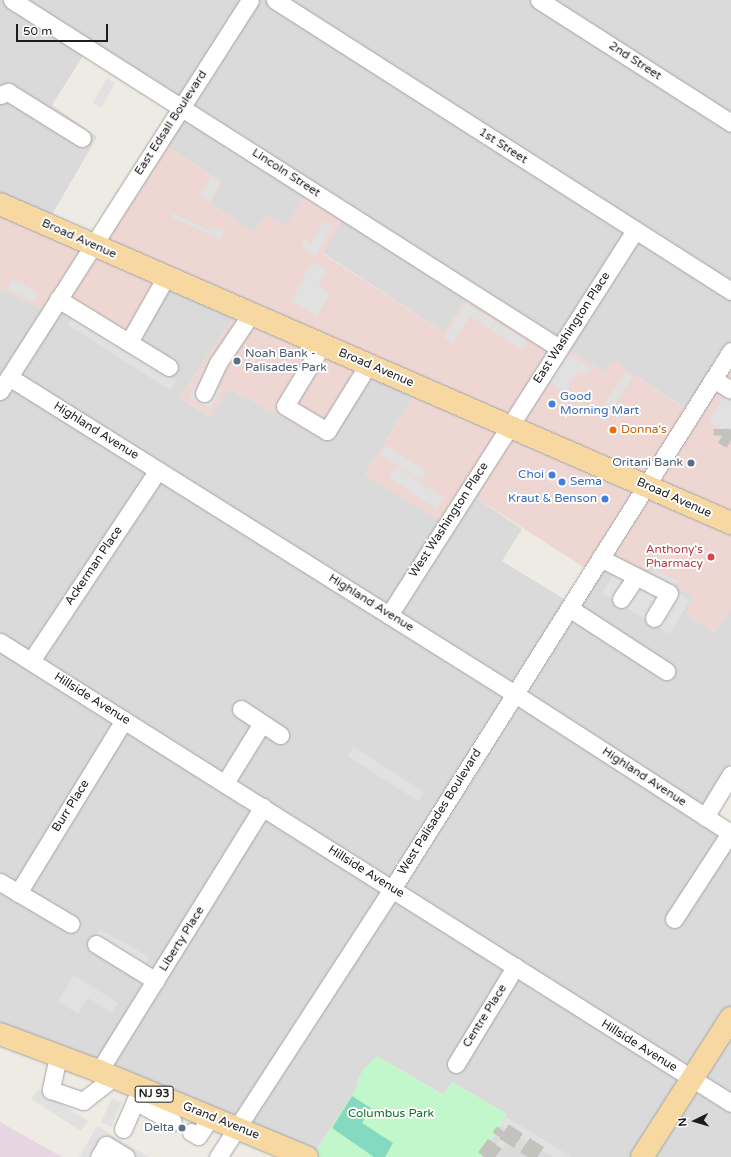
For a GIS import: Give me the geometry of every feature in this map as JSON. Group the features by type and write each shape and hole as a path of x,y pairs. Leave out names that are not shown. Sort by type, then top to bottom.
{"main road":[{"name":"Broad Avenue","path":"0,204 731,523"},
{"path":"642,1157 731,1018"},
{"name":"Grand Avenue","path":"0,1034 106,1074 138,1095 210,1117 307,1157"}],"street":[{"name":"Lincoln Street","path":"12,0 181,106 559,348"},
{"name":"East Edsall Boulevard","path":"4,384 250,0"},
{"name":"1st Street","path":"275,0 731,291"},
{"name":"2nd Street","path":"539,0 731,123"},
{"path":"0,95 8,92 82,138"},
{"name":"East Washington Place","path":"509,426 635,230"},
{"path":"129,342 166,277"},
{"path":"58,299 169,367"},
{"path":"204,394 218,363 251,314"},
{"path":"322,345 285,406 327,431 368,365"},
{"name":"West Palisades Boulevard","path":"218,1157 392,889 731,351"},
{"path":"713,379 731,390"},
{"name":"Highland Avenue","path":"4,384 158,470 515,694 730,833"},
{"name":"West Washington Place","path":"389,615 509,426"},
{"name":"Ackerman Place","path":"31,661 158,470"},
{"path":"600,558 635,578 648,580 669,593 654,618"},
{"path":"621,599 635,578"},
{"path":"569,608 666,671"},
{"name":"Hillside Avenue","path":"0,642 731,1103"},
{"path":"241,709 280,735"},
{"name":"Burr Place","path":"18,893 124,720"},
{"path":"225,783 262,723"},
{"path":"705,817 731,774"},
{"name":"Liberty Place","path":"58,1056 51,1090 84,1101 106,1074 156,981 263,807"},
{"path":"674,919 730,833"},
{"path":"0,882 71,924"},
{"path":"96,944 156,981"},
{"name":"Centre Place","path":"456,1064 515,967"},
{"path":"123,1129 138,1095 173,1122"},
{"path":"191,1132 198,1136 210,1117"},
{"path":"99,1157 106,1145 126,1157"}],"shaded area":[{"path":"0,0 731,0 731,363 692,413 613,361 605,372 471,292 444,332 323,253 310,189 286,227 266,215 254,233 210,203 222,182 159,141 181,106 88,48 52,105 97,137 46,225 0,204"},
{"path":"107,78 115,83 101,108 93,103"},
{"path":"159,141 222,182 210,203 254,232 266,215 286,226 310,189 347,212 323,254 444,332 471,292 605,372 612,360 691,413 731,363 731,607 714,633 686,613 694,597 677,588 680,582 654,570 600,558 591,572 467,492 446,525 365,475 419,387 369,366 325,441 229,388 211,417 180,397 239,309 166,277 129,342 58,299 49,312 0,288 0,204 92,245"},
{"path":"211,176 220,181 210,201 200,195"},
{"path":"173,213 209,230 213,227 224,232 220,240 171,217"},
{"path":"324,221 333,226 316,256 301,247 305,240 311,244"},
{"path":"312,262 326,270 318,286 330,293 317,316 291,301"},
{"path":"166,277 239,309 180,397 210,417 228,388 325,440 369,365 419,387 365,475 467,492 522,529 502,561 571,603 600,558 654,570 680,582 677,588 694,597 686,613 714,633 731,607 731,762 700,814 731,833 731,1157 481,1157 507,1114 452,1082 444,1095 377,1056 312,1157 0,1034 0,288 49,312"},
{"path":"13,279 38,292 33,302 8,289"},
{"path":"466,303 495,321 490,329 470,316 453,344 444,338"},
{"path":"74,316 176,381 170,390 68,325"},
{"path":"497,322 528,342 523,350 492,331"},
{"path":"568,353 590,367 586,375 578,371 565,392 550,382"},
{"path":"208,363 215,366 206,382 221,390 210,409 189,397"},
{"path":"625,372 632,377 611,411 604,406"},
{"path":"731,385 731,435 709,421"},
{"path":"386,445 427,472 421,481 380,454"},
{"path":"396,467 444,498 436,509 389,477"},
{"path":"655,571 679,582 672,588 690,600 670,634 602,593 614,574 639,590 644,575"},
{"path":"354,747 424,792 418,801 348,756"},
{"path":"100,929 149,957 143,967 94,939"},
{"path":"74,975 118,1003 112,1013 88,998 78,1014 58,1001"},
{"path":"38,1089 88,1121 81,1131 31,1099"},
{"path":"112,1098 122,1102 111,1127 101,1122"},
{"path":"506,1117 572,1157 553,1157 500,1125"},
{"path":"0,1122 62,1157 0,1157"},
{"path":"97,1126 149,1157 79,1157"},
{"path":"502,1136 508,1140 498,1157 490,1157"}],"green space":[{"name":"Columbus Park","path":"377,1056 443,1095 452,1082 507,1114 481,1157 312,1157 359,1084 357,1081 364,1068"},
{"path":"352,1096 371,1108 362,1123 393,1143 385,1157 374,1157 332,1128"}],"tunnel":[{"path":"722,428 722,435 731,440"},
{"path":"485,1157 504,1131 544,1157"}],"place":[{"name":"Noah Bank - Palisades Park","path":"237,361"},
{"name":"Good Morning Mart","path":"552,404"},
{"name":"Donna's","path":"613,430"},
{"name":"Oritani Bank","path":"691,463"},
{"name":"Choi","path":"552,475"},
{"name":"Sema","path":"562,482"},
{"name":"Kraut & Benson","path":"605,499"},
{"name":"Anthony's Pharmacy","path":"711,557"},
{"name":"Delta","path":"182,1128"}]}
